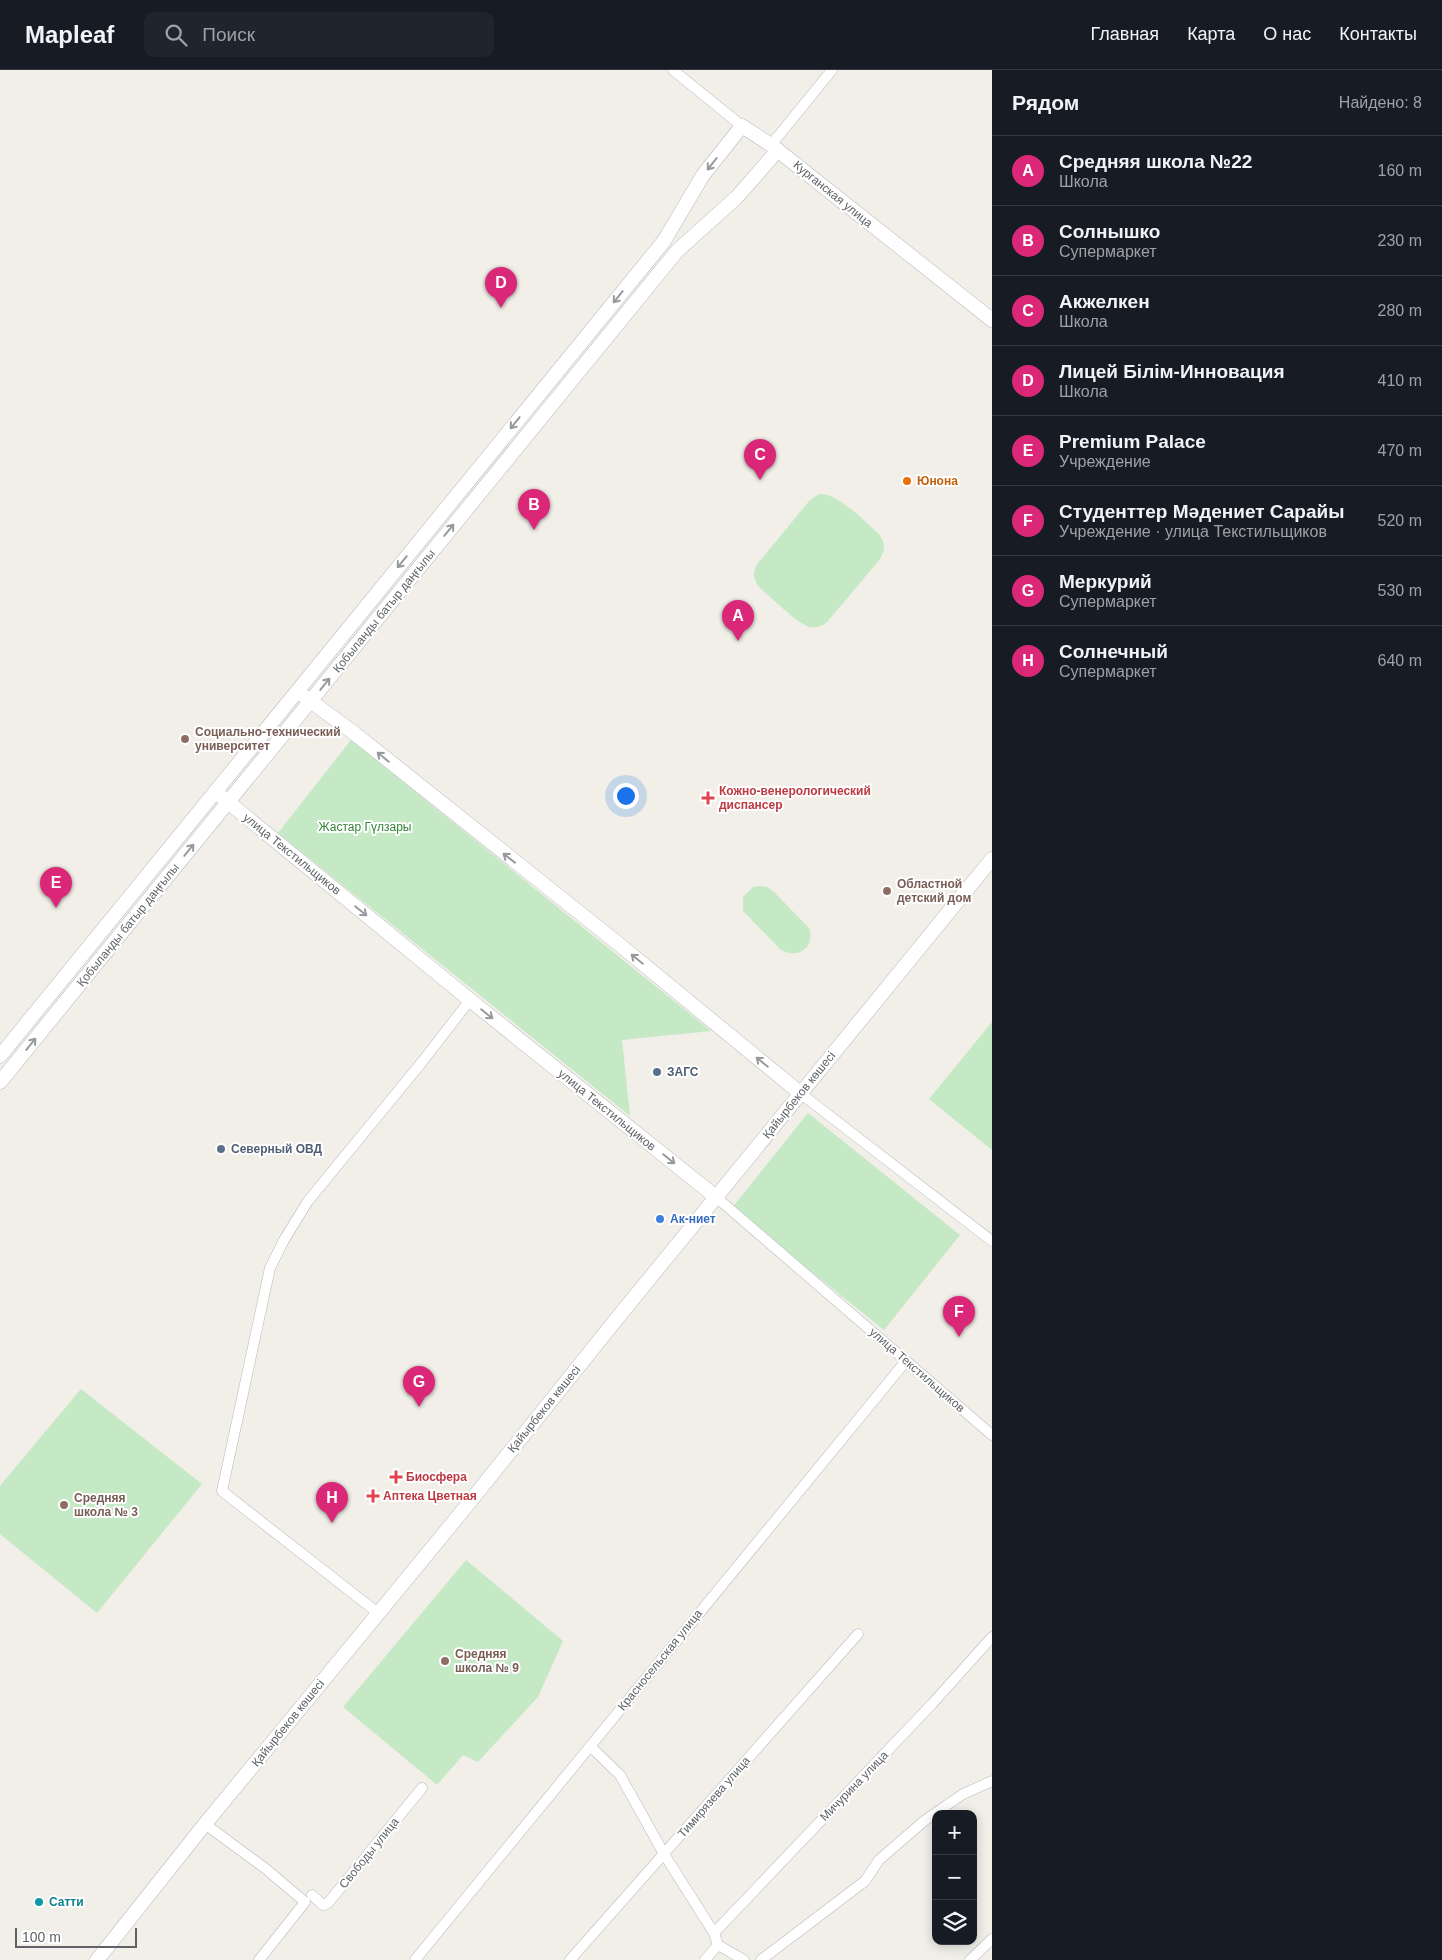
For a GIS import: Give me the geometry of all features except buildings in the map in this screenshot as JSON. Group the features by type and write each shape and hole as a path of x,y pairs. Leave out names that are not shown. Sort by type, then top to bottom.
{"street":[{"name":"Курганская улица","path":"673,70 742,126 775,147 992,320"},
{"name":"Қобыланды батыр даңғылы","path":"0,1082 677,251 737,197 832,70"},
{"name":"Қобыланды батыр даңғылы","path":"0,1056 664,241 703,175 742,126"},
{"path":"296,692 615,941 800,1093 992,1241"},
{"name":"улица Текстильщиков","path":"215,792 716,1197 992,1435"},
{"name":"Қайырбеков көшесі","path":"97,1960 205,1824 460,1514 800,1093 992,859"},
{"path":"378,1613 222,1491 270,1268 284,1240 308,1201 422,1062 470,1000"},
{"name":"Красносельская улица","path":"415,1960 906,1360"},
{"name":"Тимирязева улица","path":"570,1960 858,1634"},
{"name":"Мичурина улица","path":"714,1933 932,1704 992,1637"},
{"path":"590,1746 620,1775 664,1854 714,1933 718,1945 744,1960"},
{"path":"761,1960 862,1884 879,1860 924,1820 963,1794 992,1781"},
{"name":"Свободы улица","path":"309,1899 323,1905 328,1903 422,1788"},
{"path":"205,1824 309,1899 259,1960"},
{"path":"970,1960 992,1939"},
{"path":"705,1960 718,1945"}],"green space":[{"path":"819,494 842,502 858,515 878,533 884,548 880,559 828,621 820,626 810,627 799,621 760,588 754,573 758,563 810,500"},
{"name":"Жастар Гүлзары","path":"351,740 711,1031 622,1040 630,1116 278,833"},
{"path":"753,887 767,887 773,891 810,929 811,936 807,947 803,951 792,953 780,949 743,911 743,897"},
{"path":"992,1022 992,1150 929,1099"},
{"path":"808,1113 960,1235 884,1330 732,1208"},
{"path":"81,1389 202,1484 97,1613 0,1534 0,1486"},
{"path":"466,1560 563,1641 538,1697 478,1762 463,1755 437,1785 343,1707"}],"place":[{"name":"Лицей Білім-Инновация","path":"501,308"},
{"name":"Акжелкен","path":"760,480"},
{"name":"Юнона","path":"907,481"},
{"name":"Солнышко","path":"534,530"},
{"name":"Средняя школа №22","path":"738,641"},
{"name":"Социально-технический университет","path":"185,739"},
{"name":"Кожно-венерологический диспансер","path":"708,798"},
{"name":"Областной детский дом","path":"887,891"},
{"name":"Premium Palace","path":"56,908"},
{"name":"ЗАГС","path":"657,1072"},
{"name":"Северный ОВД","path":"221,1149"},
{"name":"Ак-ниет","path":"660,1219"},
{"name":"Студенттер Мәдениет Сарайы","path":"959,1337"},
{"name":"Меркурий","path":"419,1407"},
{"name":"Биосфера","path":"396,1477"},
{"name":"Аптека Цветная","path":"373,1496"},
{"name":"Средняя школа № 3","path":"64,1505"},
{"name":"Солнечный","path":"332,1523"},
{"name":"Средняя школа № 9","path":"445,1661"},
{"name":"Сатти","path":"39,1902"}]}
